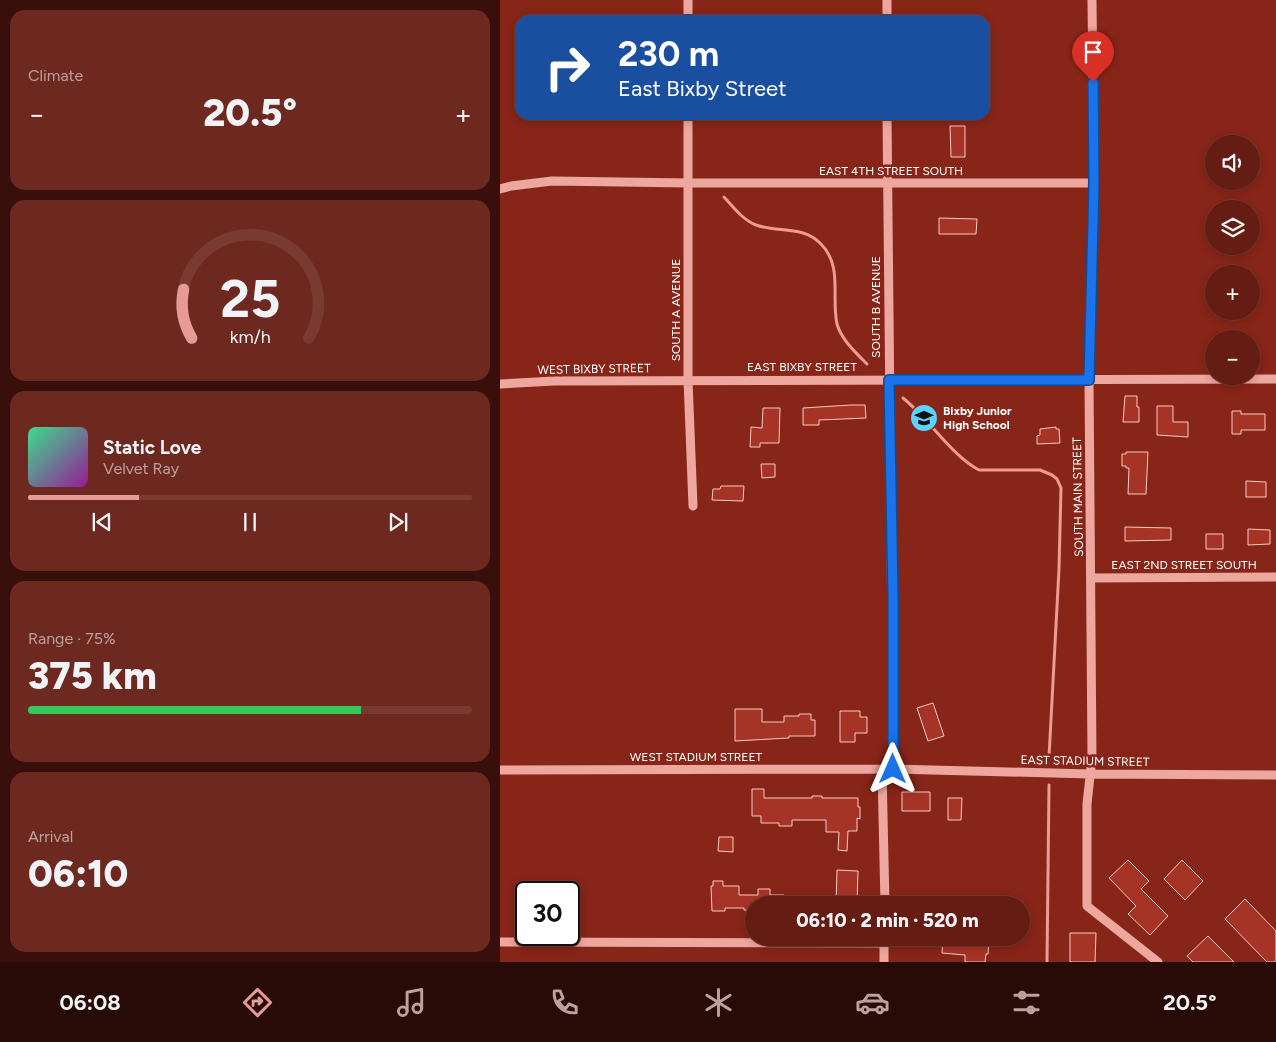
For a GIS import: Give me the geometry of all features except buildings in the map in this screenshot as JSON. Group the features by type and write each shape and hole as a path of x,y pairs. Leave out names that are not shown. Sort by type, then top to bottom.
{"street":[{"path":"688,0 688,15"},
{"path":"887,0 887,15"},
{"name":"SOUTH MAIN STREET","path":"1092,0 1094,182 1089,380 1092,758 1087,804 1087,906 1158,961"},
{"name":"SOUTH A AVENUE","path":"688,120 688,380 693,506"},
{"name":"SOUTH B AVENUE","path":"887,120 893,596 893,769"},
{"name":"EAST 4TH STREET SOUTH","path":"500,189 552,181 689,183 1094,182"},
{"name":"EAST BIXBY STREET","path":"688,380 1276,379"},
{"name":"WEST BIXBY STREET","path":"500,384 554,381 688,380"},
{"name":"EAST 2ND STREET SOUTH","path":"1092,578 1276,577"},
{"name":"WEST STADIUM STREET","path":"500,770 893,769"},
{"name":"EAST STADIUM STREET","path":"893,769 1090,774 1276,775"},
{"path":"882,770 885,896"},
{"path":"500,942 745,942"},
{"path":"884,946 884,962"}],"waterway":[{"path":"724,197 738,213 751,223 806,234 821,244 832,262 835,282 835,314 839,330 849,346 867,364"},
{"path":"903,398 950,447 969,464 979,470 1040,470 1057,479 1061,488 1059,569 1049,757"},
{"path":"1047,962 1049,785"}],"place":[{"name":"Bixby Junior High School","path":"924,418"}],"route":[{"path":"893,769 893,596 889,380 1089,380 1094,182 1093,82"}]}
